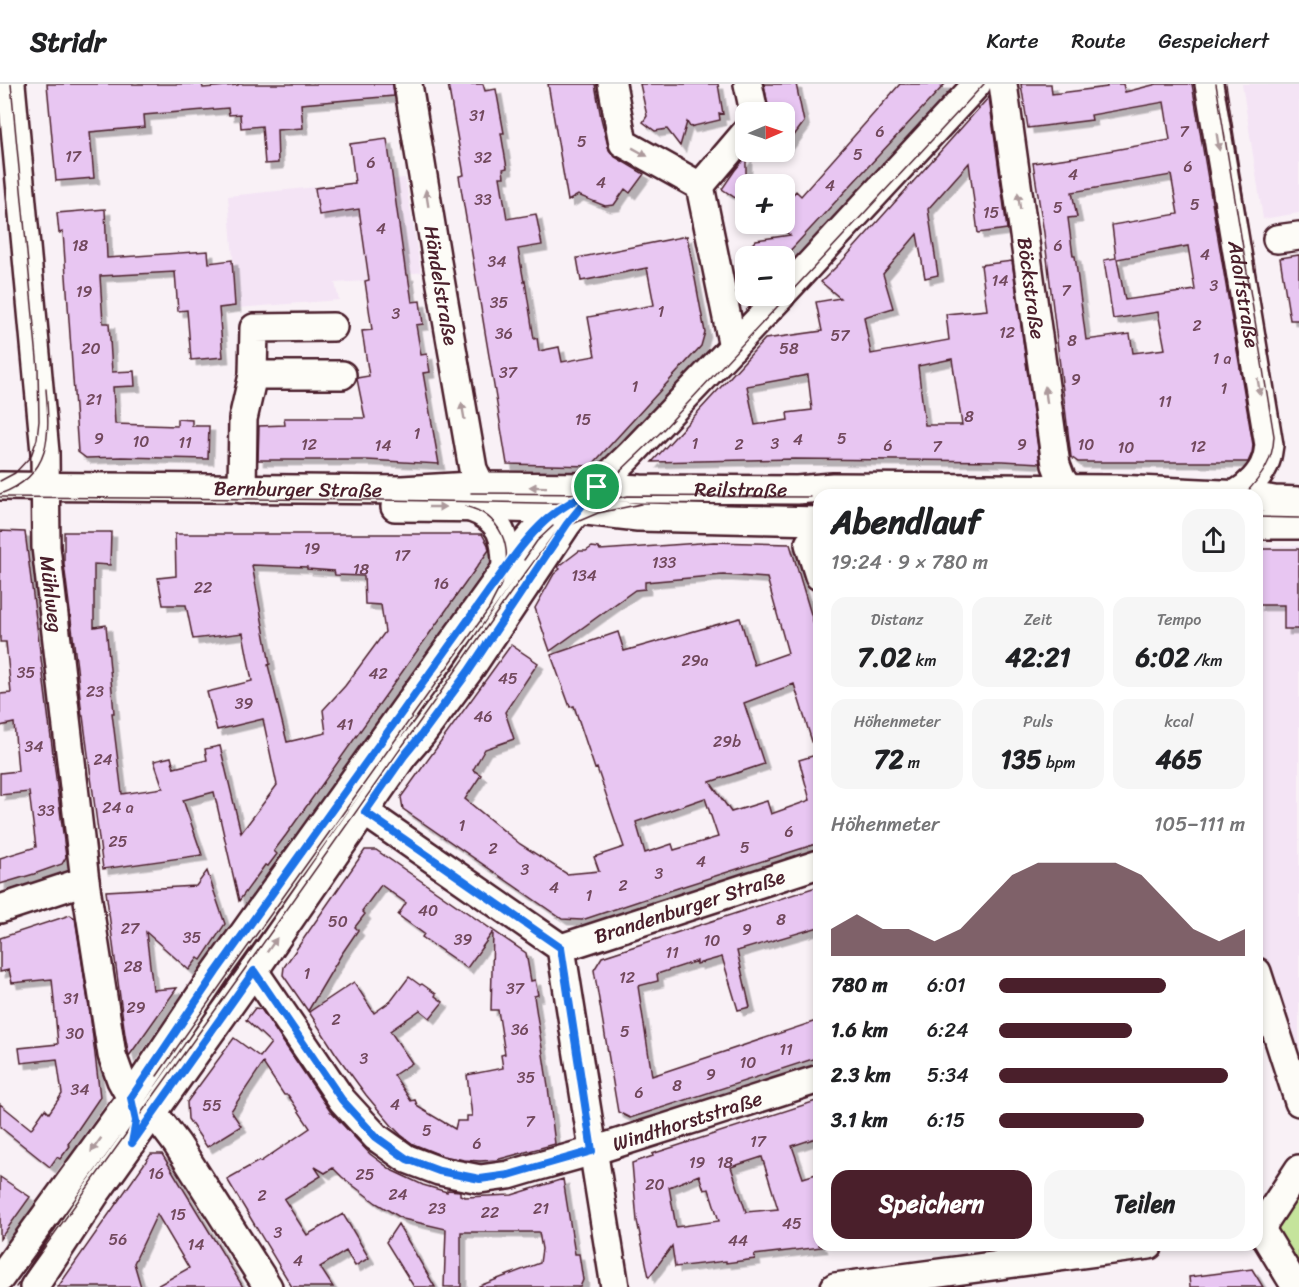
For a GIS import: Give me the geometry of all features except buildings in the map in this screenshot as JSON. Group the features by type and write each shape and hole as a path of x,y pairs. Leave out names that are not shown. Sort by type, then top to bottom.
{"street":[{"name":"Mühlweg","path":"11,84 42,416 46,546 85,881 112,1055 120,1080 131,1098 136,1121 132,1143"},
{"name":"Händelstraße","path":"408,84 476,497"},
{"path":"612,84 623,143 700,186 733,347"},
{"path":"748,84 752,102"},
{"path":"795,280 976,84"},
{"name":"Böckstraße","path":"1003,84 1056,465 1068,488"},
{"name":"Adolfstraße","path":"1209,84 1269,445 1266,462 1245,489"},
{"path":"700,186 735,145"},
{"path":"34,1287 96,1192 404,756 468,672 583,505 772,306"},
{"path":"242,489 243,419 253,375 254,328 333,327"},
{"path":"253,375 342,375"},
{"name":"Bernburger Straße","path":"0,486 46,494 476,497 583,505"},
{"name":"Reilstraße","path":"583,505 640,489 796,490 833,487 1077,489"},
{"name":"Bernburger Straße","path":"0,500 46,494 242,489 402,490 583,505"},
{"path":"796,490 813,492"},
{"path":"476,497 485,514 498,527 504,541 506,568"},
{"name":"Reilstraße","path":"1263,498 1299,501"},
{"path":"0,1278 131,1098 216,972 530,536 545,521 583,505"},
{"name":"Reilstraße","path":"583,505 813,506"},
{"name":"Reilstraße","path":"583,505 638,518 813,532"},
{"path":"1263,525 1299,525"},
{"path":"365,812 561,948 615,1287"},
{"name":"Brandenburger Straße","path":"561,948 813,866"},
{"path":"0,909 85,881"},
{"name":"Windthorststraße","path":"254,971 342,1100 376,1137 407,1159 439,1171 480,1179 509,1175 813,1081"},
{"path":"1263,986 1292,1056 1299,1102"},
{"path":"153,1112 177,1144 268,1287"},
{"path":"1263,1225 1299,1169"},
{"path":"1263,1236 1294,1284"},
{"path":"835,1287 1051,1251"}],"shaded area":[{"path":"1242,84 1299,84 1299,213 1263,219"},
{"path":"405,178 421,272 365,281 335,283 339,300 237,308 228,196"},
{"path":"1263,546 1299,546 1299,1057 1295,1058 1263,955"}],"green space":[{"path":"1299,1188 1299,1270 1272,1227"}],"tram line":[{"path":"0,481 15,473 31,456 37,439 39,421 38,369 11,84"},
{"path":"16,1287 553,536 661,432 984,84"},
{"path":"1216,84 1274,436 1269,461 1250,489"},
{"path":"1226,84 1248,230"},
{"path":"0,494 17,486 30,476 44,452 48,423 46,389"},
{"path":"471,493 600,494"},
{"path":"586,506 628,496 810,497"},
{"path":"0,497 591,504"},
{"path":"570,525 598,513 641,504"},
{"path":"465,506 488,517 501,533 505,544 506,567 489,609"},
{"path":"795,506 813,506"},
{"path":"1263,517 1299,518"},
{"path":"524,560 537,541 553,526"},
{"path":"157,1076 491,606"}],"route":[{"path":"597,487 567,524 468,672 365,812 561,948 592,1151 509,1175 480,1179 439,1171 407,1159 376,1137 342,1100 254,971 132,1143 136,1121 131,1098 216,972 530,536 559,510 597,487"}]}
